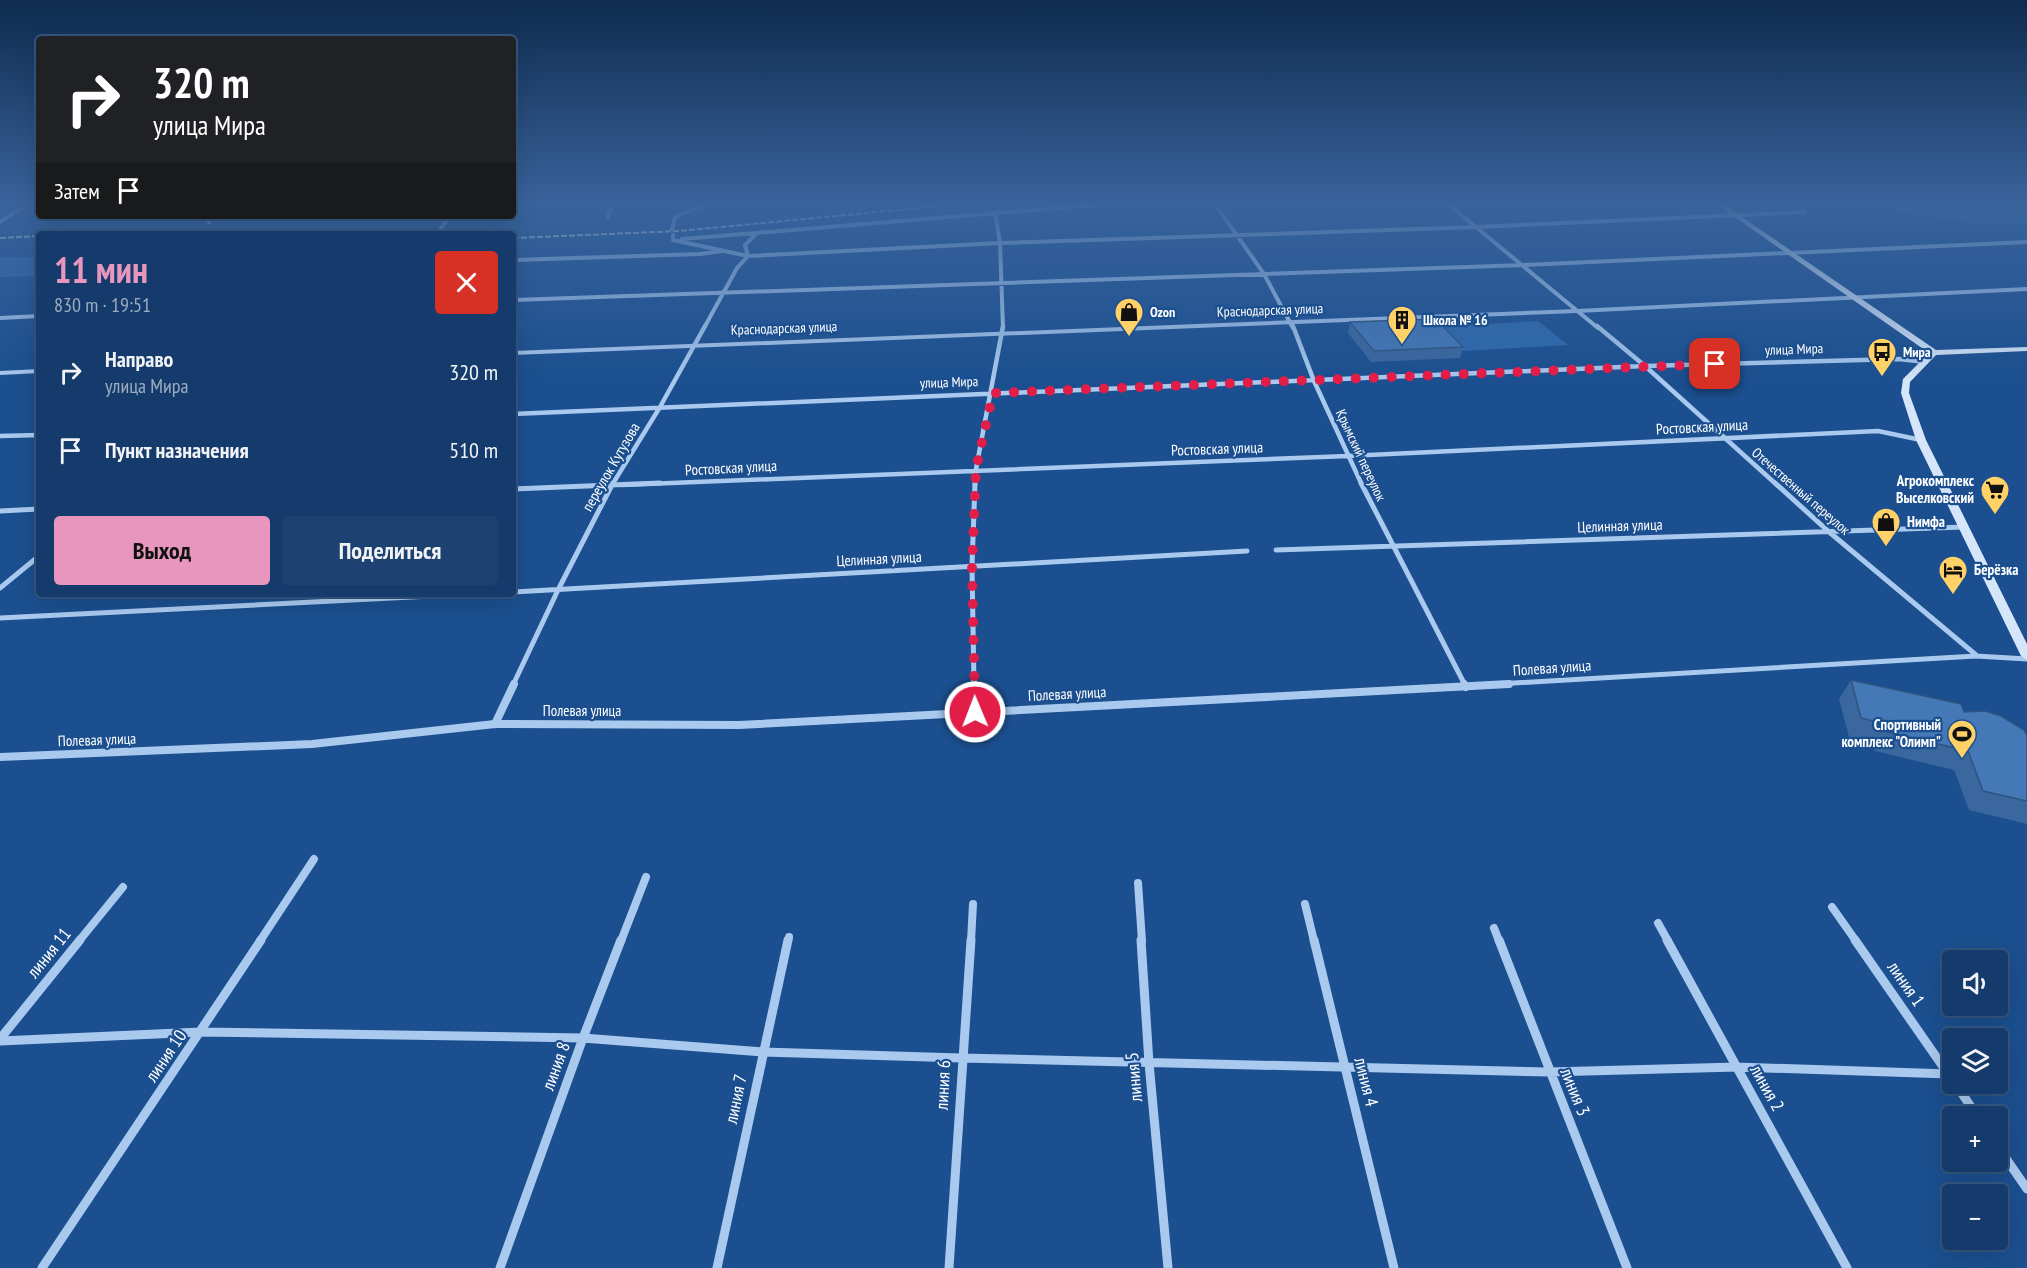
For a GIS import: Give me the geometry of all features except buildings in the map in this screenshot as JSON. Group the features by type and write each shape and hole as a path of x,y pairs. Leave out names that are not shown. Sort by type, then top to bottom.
{"main road":[{"path":"1802,263 1934,353 2027,349"},
{"path":"1934,353 1906,381 1905,393 1921,440 2027,657"}],"street":[{"name":"переулок Кутузова","path":"495,724 558,590 612,485 660,407 693,345 741,263"},
{"path":"975,712 972,566 976,469 1003,334 1001,263"},
{"name":"Крымский переулок","path":"1256,263 1291,322 1314,381 1391,546 1466,687"},
{"path":"516,300 1564,263"},
{"name":"Отечественный переулок","path":"1524,265 1645,366 1828,531 1976,656"},
{"name":"Краснодарская улица","path":"516,353 1577,311 2027,289"},
{"path":"0,318 36,316"},
{"name":"улица Мира","path":"516,414 1645,366 1899,359 1926,362"},
{"path":"0,373 36,371"},
{"name":"Ростовская улица","path":"516,489 1348,456 1878,431 1921,440"},
{"path":"0,436 36,435"},
{"path":"0,511 36,509"},
{"name":"Целинная улица","path":"1276,550 1964,527"},
{"name":"Целинная улица","path":"516,592 1247,551"},
{"path":"0,588 36,558"},
{"path":"0,618 412,597"},
{"name":"Полевая улица","path":"0,757 312,744 495,724 739,725 1466,687 1976,656 2027,657"},
{"name":"линия 10","path":"42,1268 314,859"},
{"name":"линия 8","path":"500,1268 583,1038 646,877"},
{"name":"линия 5","path":"1138,883 1149,1063 1168,1268"},
{"name":"линия 11","path":"0,1040 123,887"},
{"name":"линия 6","path":"949,1268 961,1058 973,904"},
{"name":"линия 4","path":"1305,904 1394,1268"},
{"name":"линия 1","path":"1832,907 1942,1065"},
{"name":"линия 2","path":"1658,924 1848,1268"},
{"name":"линия 3","path":"1494,928 1627,1268"},
{"name":"линия 7","path":"717,1268 789,937"},
{"path":"0,1040 201,1032 583,1038 764,1052 961,1058 1549,1072 1737,1067 1942,1078"},
{"path":"2008,1161 2027,1189"}],"shaded area":[{"path":"0,263 36,263 36,276 0,277"},
{"path":"1538,321 1568,345 1461,351 1435,327"}],"place":[{"name":"Ozon","path":"1129,338"},
{"name":"Школа № 16","path":"1402,346"},
{"name":"Мира","path":"1882,378"},
{"name":"Агрокомплекс Выселковский","path":"1995,516"},
{"name":"Нимфа","path":"1886,548"},
{"name":"Берёзка","path":"1953,596"},
{"name":"Спортивный комплекс \"Олимп\"","path":"1962,760"}],"route":[{"path":"975,712 972,566 976,469 993,393 1715,364"}]}
